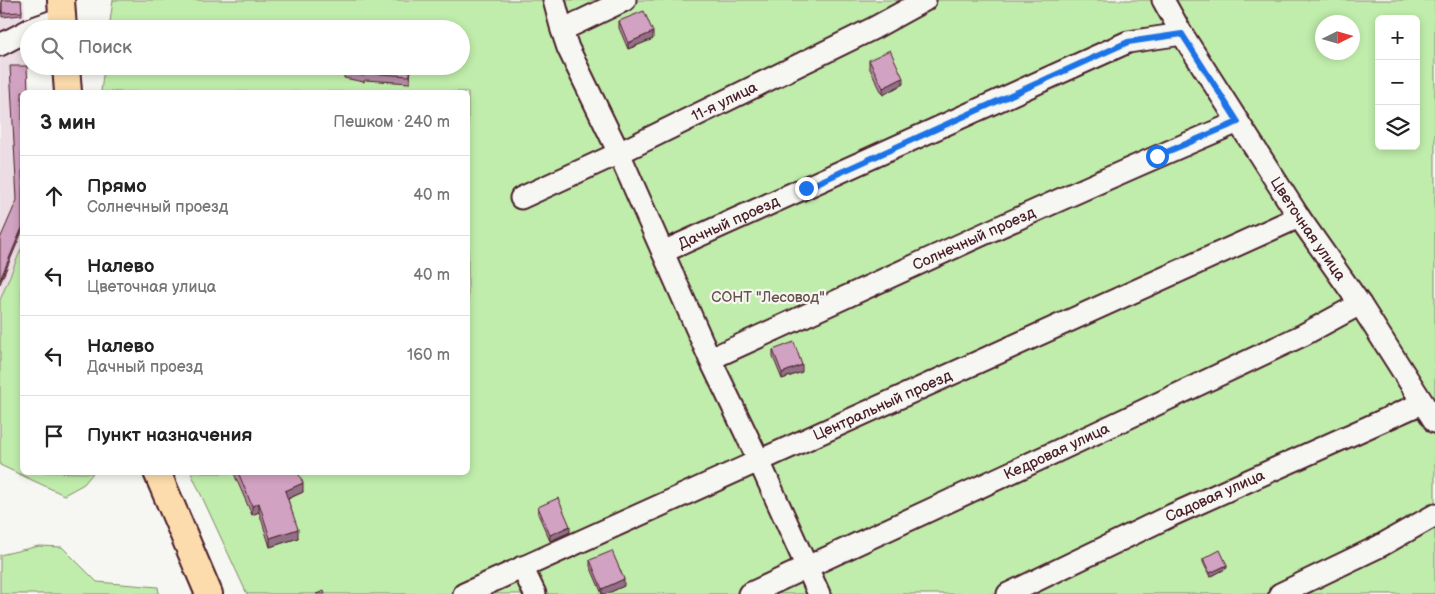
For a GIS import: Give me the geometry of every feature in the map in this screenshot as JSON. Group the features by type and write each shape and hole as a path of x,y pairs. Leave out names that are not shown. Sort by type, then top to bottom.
{"main road":[{"path":"67,75 68,90"},
{"path":"158,475 209,594"}],"street":[{"path":"554,0 568,48 619,153 710,359 759,461 818,594"},
{"path":"562,30 625,0"},
{"name":"11-я улица","path":"521,198 619,153 866,32 925,0"},
{"name":"Цветочная улица","path":"1163,0 1182,34 1299,217 1360,304 1435,422"},
{"path":"0,45 20,34"},
{"name":"Дачный проезд","path":"663,252 1128,42 1182,34"},
{"name":"Солнечный проезд","path":"710,359 996,228 1238,122"},
{"name":"Центральный проезд","path":"464,594 1299,217"},
{"name":"Кедровая улица","path":"749,594 1096,433 1294,339 1360,304"},
{"name":"Садовая улица","path":"1008,594 1172,515 1422,403"},
{"path":"1280,594 1380,546 1435,515"},
{"path":"522,567 535,594"}],"shaded area":[{"path":"0,0 24,0 25,20 20,20 20,75 29,75 30,90 20,90 20,252 0,300"}],"green space":[{"name":"СОНТ \"Лесовод\"","path":"113,0 1435,0 1435,594 247,594 192,475 470,475 470,90 101,90 103,75 470,75 470,20 110,20"},
{"path":"20,252 20,474 0,465 0,300"},
{"path":"21,475 91,475 84,484 64,495"},
{"path":"39,546 62,547 97,582 158,587 159,594 0,594 0,555"}],"building":[{"path":"2,0 21,0 22,12 2,13"},
{"path":"644,11 653,32 628,43 619,21"},
{"path":"890,50 903,78 883,88 869,60"},
{"path":"10,66 20,66 20,75 27,75 28,90 20,90 20,233 0,280 0,239 17,200"},
{"path":"794,342 802,365 782,373 773,350"},
{"path":"239,475 299,475 303,483 285,491 298,529 270,538 259,503 252,506"},
{"path":"558,498 570,526 550,535 538,507"},
{"path":"1220,550 1227,565 1210,573 1203,559"},
{"path":"612,551 624,579 602,589 590,560"}],"route":[{"path":"806,188 1128,42 1182,34 1238,122 1157,156"}]}
